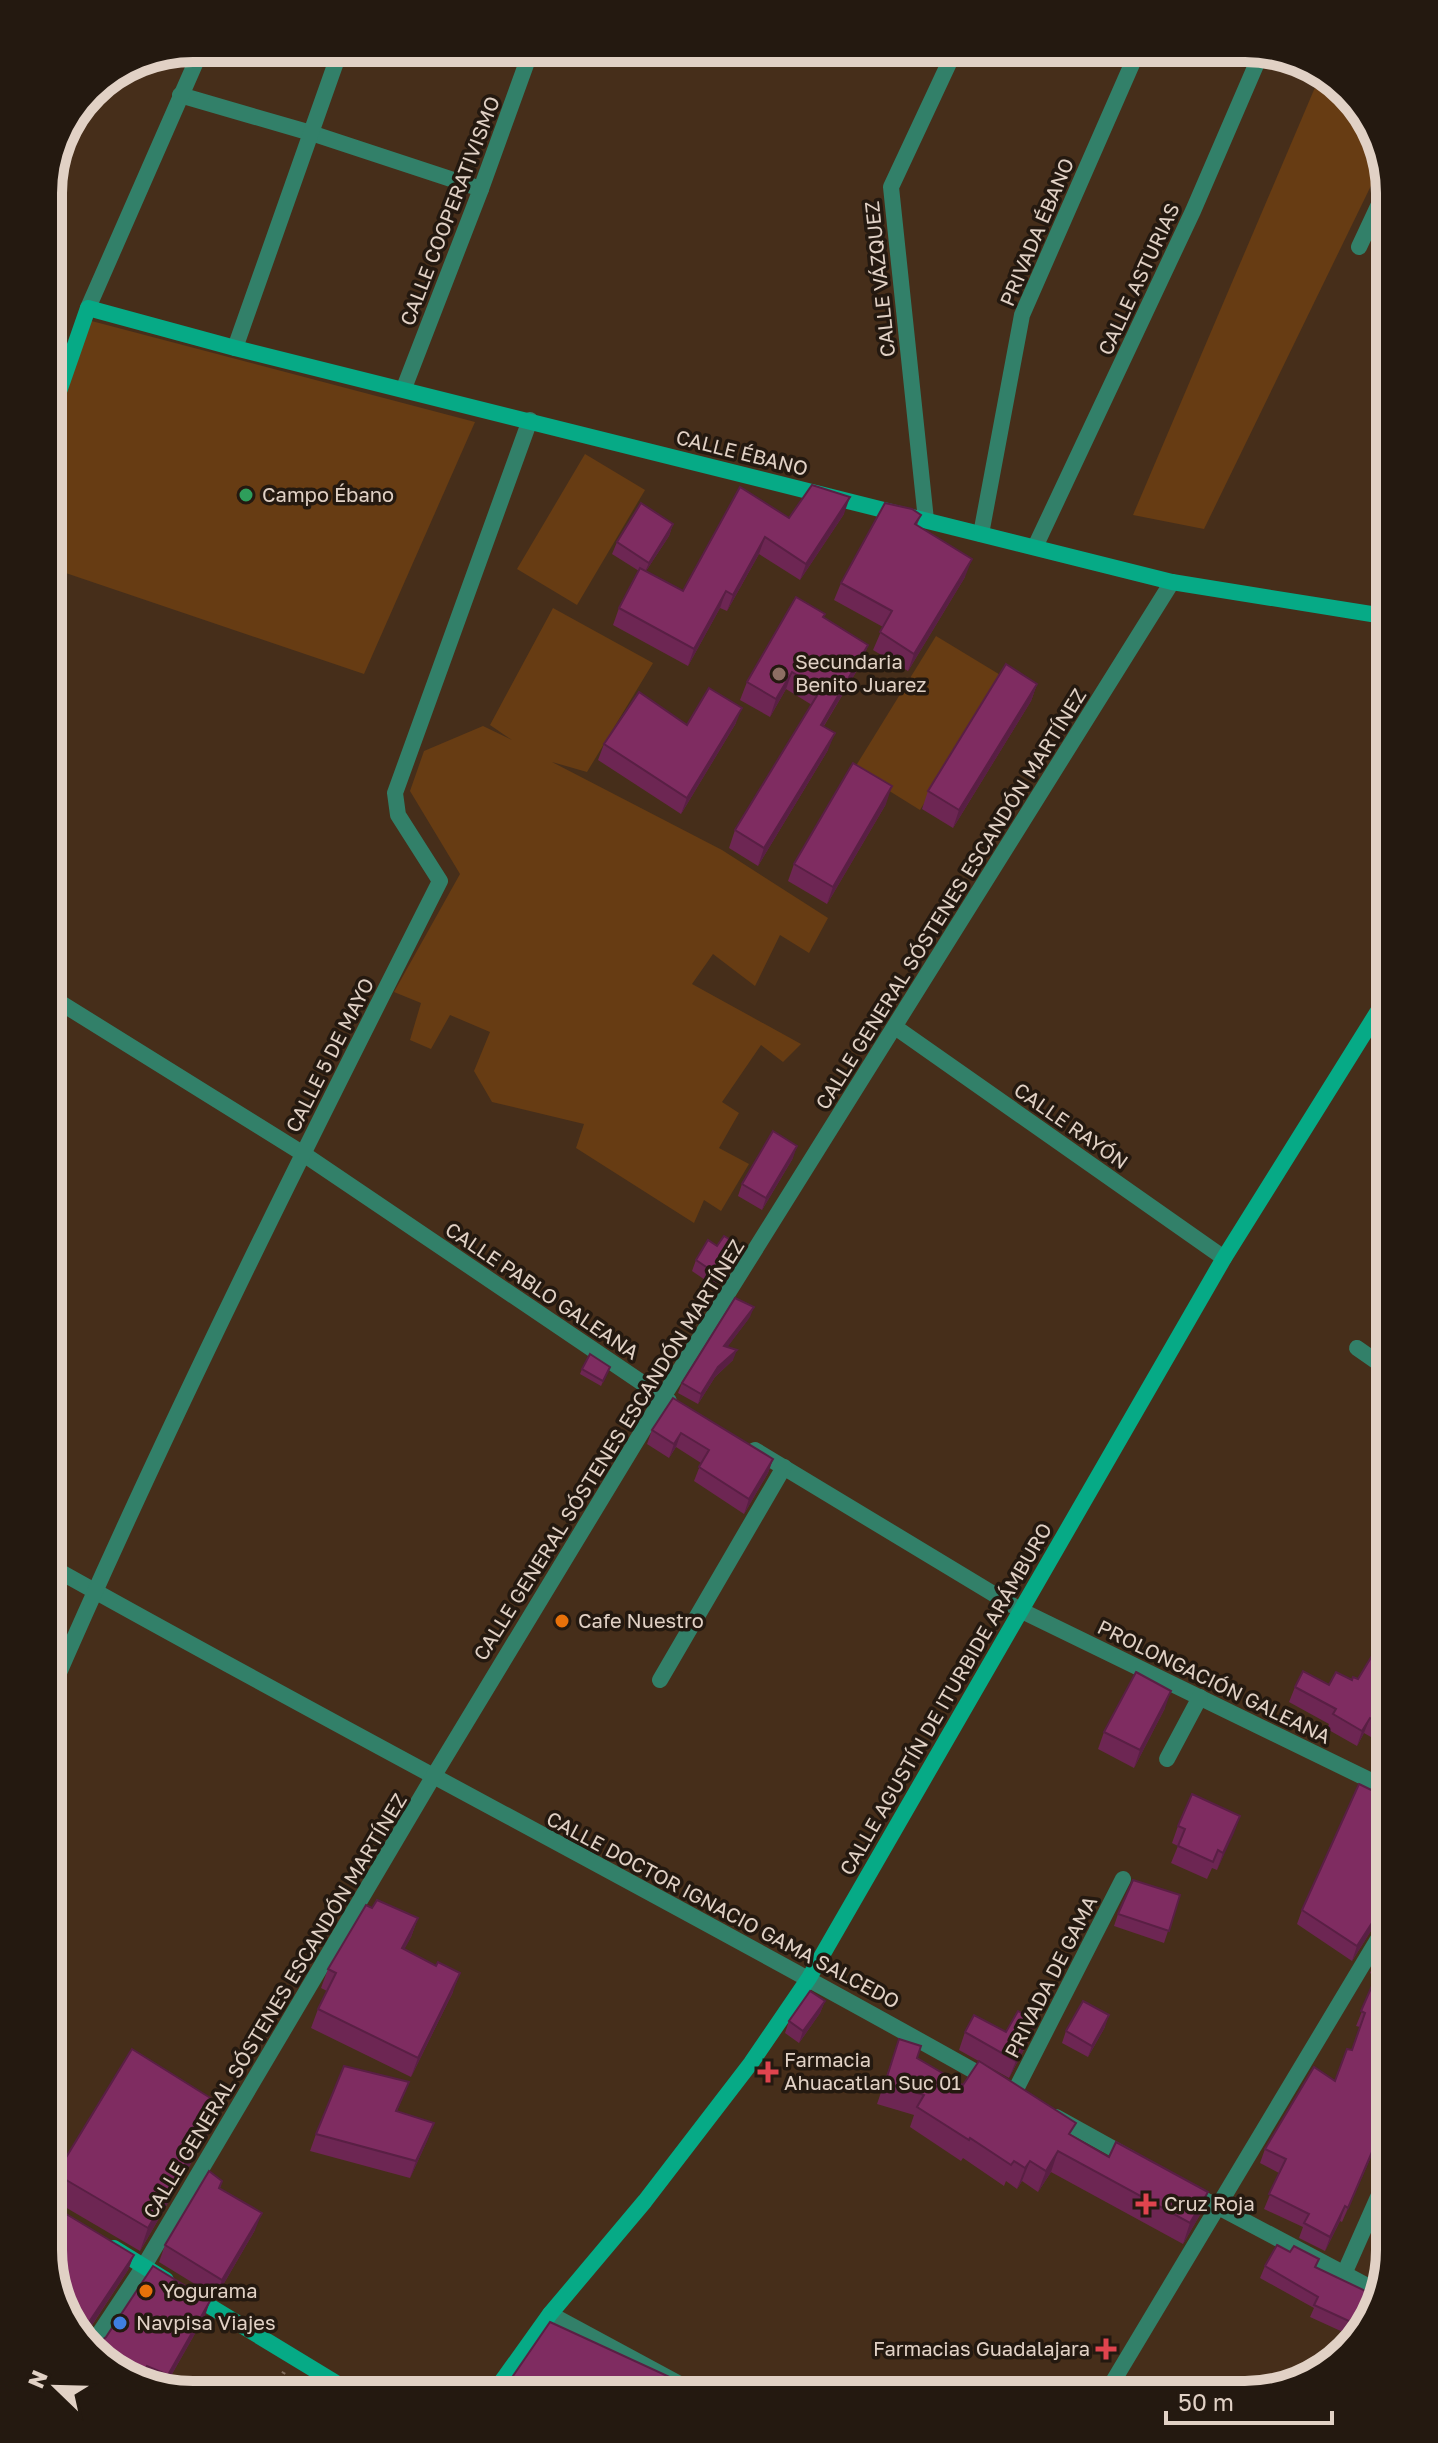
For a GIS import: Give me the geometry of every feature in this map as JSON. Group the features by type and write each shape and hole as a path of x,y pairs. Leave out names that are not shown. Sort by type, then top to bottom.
{"street":[{"path":"62,383 88,308 195,62"},
{"path":"235,348 336,62"},
{"name":"CALLE COOPERATIVISMO","path":"404,388 527,62"},
{"name":"CALLE VÁZQUEZ","path":"926,520 891,187 949,62"},
{"name":"PRIVADA ÉBANO","path":"981,534 1022,315 1133,62"},
{"name":"CALLE ASTURIAS","path":"1035,547 1193,211 1257,63"},
{"path":"180,95 311,133 481,189"},
{"path":"1359,247 1376,211"},
{"name":"CALLE ÉBANO","path":"88,308 235,348 1172,582 1376,615"},
{"name":"CALLE 5 DE MAYO","path":"62,1665 94,1591 302,1153 440,881 398,815 395,793 530,420"},
{"name":"CALLE GENERAL SÓSTENES ESCANDÓN MARTÍNEZ","path":"97,2338 144,2266 433,1777 663,1397 1172,582"},
{"name":"CALLE PABLO GALEANA","path":"62,1004 302,1153 690,1413"},
{"name":"CALLE AGUSTÍN DE ITURBIDE ARÁMBURO","path":"502,2381 550,2314 655,2188 751,2063 809,1978 1224,1258 1376,1014"},
{"name":"CALLE RAYÓN","path":"895,1027 1224,1258"},
{"path":"1357,1348 1376,1361"},
{"path":"744,1444 1020,1610"},
{"path":"660,1680 784,1467"},
{"name":"CALLE DOCTOR IGNACIO GAMA SALCEDO","path":"62,1573 433,1777 809,1978 1149,2169"},
{"name":"PROLONGACIÓN GALEANA","path":"1020,1610 1376,1783"},
{"path":"1167,1759 1200,1697"},
{"name":"PRIVADA DE GAMA","path":"1028,2101 1123,1879"},
{"path":"1113,2381 1376,1942"},
{"path":"1176,2184 1371,2288"},
{"path":"1344,2274 1376,2202"},
{"path":"98,2238 333,2381"},
{"path":"550,2314 674,2381"}],"path":[{"path":"279,2381 292,2356"}],"shaded area":[{"path":"1317,83 1354,120 1369,151 1374,179 1204,529 1133,515"},
{"name":"Campo Ébano","path":"84,319 475,422 364,674 62,572 62,383"},
{"path":"585,454 645,490 577,605 517,569"},
{"path":"553,608 653,663 587,772 552,762 722,850 828,918 809,953 780,935 755,986 713,954 692,984 801,1044 783,1062 761,1045 722,1102 739,1113 719,1148 749,1164 721,1211 704,1200 694,1223 576,1148 584,1124 492,1102 474,1071 490,1032 450,1015 431,1049 410,1040 421,1003 394,992 460,874 410,791 424,751 483,726 512,740 490,725"},
{"path":"936,636 1002,676 920,810 854,769"}],"building":[{"path":"812,485 850,497 806,564 765,537 733,595 726,591 694,649 619,608 640,568 683,591 740,487 789,518"},
{"path":"641,503 673,524 649,563 617,542"},
{"path":"885,503 912,509 921,515 915,524 972,559 914,654 880,632 892,611 841,583"},
{"path":"796,597 868,645 821,725 835,733 764,848 735,830 821,689 792,672 776,699 747,682"},
{"path":"1006,664 1037,684 959,810 928,791"},
{"path":"709,688 742,708 687,798 604,744 639,692 687,725"},
{"path":"853,763 892,786 833,887 794,864"},
{"path":"773,1131 797,1146 766,1198 742,1184"},
{"path":"724,1236 739,1245 718,1275 696,1260 708,1240 717,1246"},
{"path":"735,1298 754,1307 724,1346 737,1350 718,1367 701,1394 682,1383"},
{"path":"590,1354 610,1367 603,1381 582,1369"},
{"path":"673,1398 773,1459 749,1499 699,1467 709,1450 681,1433 674,1444 652,1430"},
{"path":"1376,1649 1376,1722 1370,1718 1362,1731 1333,1714 1336,1709 1295,1687 1303,1671 1329,1685 1336,1672 1352,1680 1353,1677 1358,1679"},
{"path":"1136,1672 1171,1691 1140,1750 1104,1732"},
{"path":"1359,1784 1376,1792 1376,1917 1357,1946 1302,1910"},
{"path":"1192,1794 1240,1816 1223,1853 1218,1850 1213,1862 1178,1846 1185,1829 1178,1826"},
{"path":"1133,1880 1180,1895 1169,1931 1118,1914"},
{"path":"377,1900 418,1918 402,1948 436,1966 438,1962 460,1973 418,2058 318,2009 336,1973 328,1969 366,1905 372,1908"},
{"path":"1376,1977 1376,2143 1348,2208 1345,2206 1330,2237 1304,2223 1309,2214 1269,2194 1286,2159 1265,2149 1314,2067 1335,2081 1347,2049 1352,2050 1365,2013 1361,2011"},
{"path":"810,1991 825,2001 803,2031 789,2021"},
{"path":"1083,2001 1109,2015 1092,2046 1066,2031"},
{"path":"1018,2011 1036,2021 1016,2061 965,2032 974,2015 1006,2032"},
{"path":"899,2039 921,2046 917,2058 963,2085 979,2061 1076,2123 1069,2134 1109,2157 1116,2142 1208,2192 1190,2223 1058,2151 1046,2171 1030,2161 1025,2168 1014,2161 1011,2165 917,2107 924,2095 885,2083"},
{"path":"132,2049 220,2104 148,2228 62,2178 62,2164"},
{"path":"344,2066 409,2082 396,2111 434,2123 416,2161 316,2134"},
{"path":"209,2171 222,2181 219,2188 262,2213 222,2280 165,2245"},
{"path":"62,2211 134,2255 87,2325 76,2308 65,2275"},
{"path":"1277,2245 1290,2252 1294,2246 1319,2259 1315,2267 1369,2293 1354,2323 1314,2305 1318,2297 1265,2266"},
{"path":"153,2266 210,2301 168,2375 147,2366 145,2370 116,2355 100,2341 106,2337"},
{"path":"550,2322 678,2381 510,2381"}],"place":[{"name":"Campo Ébano","path":"246,495"},
{"name":"Secundaria Benito Juarez","path":"779,674"},
{"name":"Cafe Nuestro","path":"562,1621"},
{"name":"Farmacia Ahuacatlan Suc 01","path":"768,2072"},
{"name":"Cruz Roja","path":"1146,2204"},
{"name":"Yogurama","path":"146,2291"},
{"name":"Navpisa Viajes","path":"120,2323"},
{"name":"Farmacias Guadalajara","path":"1106,2349"}]}
